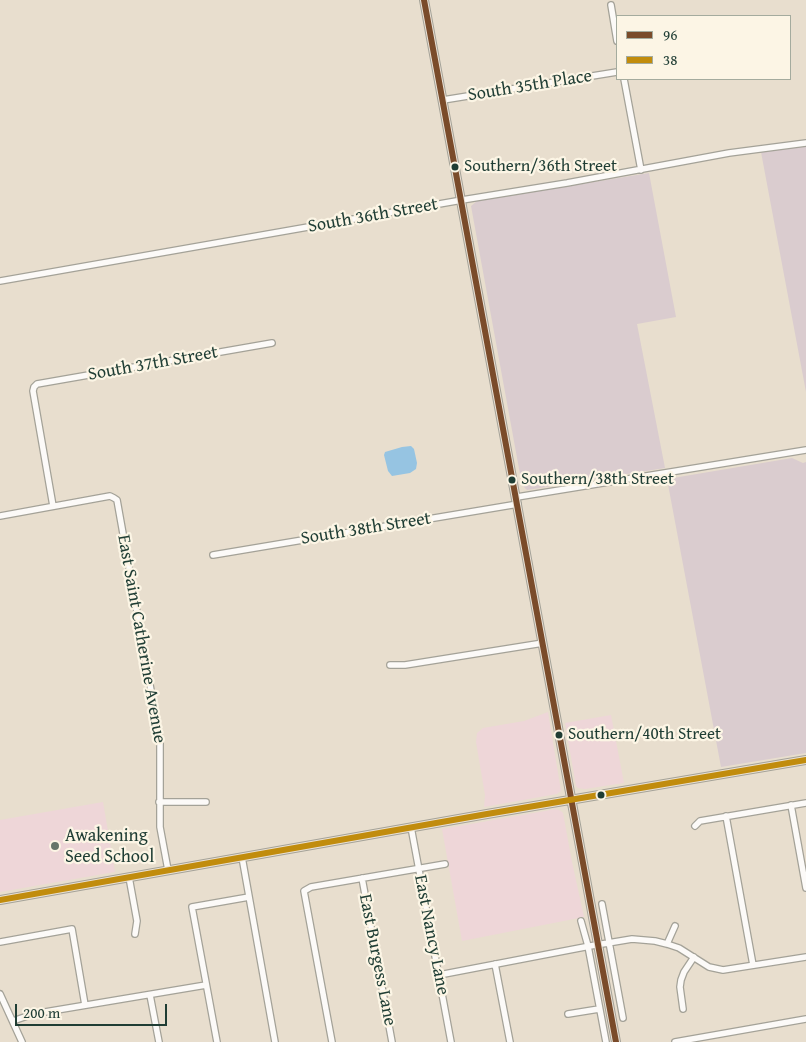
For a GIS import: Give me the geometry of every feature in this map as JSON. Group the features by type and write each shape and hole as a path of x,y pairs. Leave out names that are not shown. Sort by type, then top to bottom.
{"main road":[{"path":"424,0 616,1042"},
{"path":"0,900 571,799 806,760"}],"street":[{"path":"611,5 616,36"},
{"name":"South 35th Place","path":"443,100 616,72"},
{"path":"624,80 641,170"},
{"name":"South 36th Street","path":"0,281 462,200 567,184 729,153 806,143"},
{"name":"South 37th Street","path":"53,506 33,392 34,386 272,343"},
{"name":"South 38th Street","path":"213,555 806,450"},
{"name":"East Saint Catherine Avenue","path":"53,506 110,496 117,500 160,741 160,827 168,870"},
{"path":"0,516 53,506"},
{"path":"390,665 405,665 543,643"},
{"path":"160,802 206,802"},
{"path":"695,826 700,821 806,802"},
{"path":"791,805 806,888"},
{"path":"726,816 753,965"},
{"name":"East Nancy Lane","path":"411,827 451,1042"},
{"path":"242,857 275,1042"},
{"path":"332,1042 304,891 362,878 445,864"},
{"path":"129,877 137,921 135,934"},
{"name":"East Burgess Lane","path":"362,878 392,1042"},
{"path":"217,1042 192,907 249,897"},
{"path":"602,904 623,1018"},
{"path":"581,920 588,946 606,1042"},
{"path":"667,944 675,926"},
{"path":"0,942 72,929 85,1005"},
{"path":"439,975 588,946 641,939 679,948 709,967 723,970 806,956"},
{"path":"683,1009 681,980 694,957"},
{"path":"496,964 510,1042"},
{"path":"13,1021 33,1014 206,985"},
{"path":"0,994 2,1003 13,1021 22,1042"},
{"path":"150,995 159,1042"},
{"path":"568,1014 600,1009"},
{"path":"675,1042 806,1019"}],"shaded area":[{"path":"806,145 806,392 761,152"},
{"path":"649,173 676,317 637,324 665,468 527,490 522,485 471,206 477,201"},
{"path":"792,458 803,463 806,462 806,753 721,767 667,479"},
{"path":"548,712 561,791 557,794 484,807 485,795 476,742 477,733 483,728 524,721"},
{"path":"611,715 624,783 585,789 578,788 576,786 565,723"},
{"name":"Awakening Seed School","path":"103,802 115,872 0,892 0,820"},
{"path":"556,809 563,813 584,917 462,941 442,829"}],"water":[{"path":"411,446 414,449 417,463 416,469 410,473 392,476 388,471 385,452"}],"transit line":[{"name":"96","path":"424,0 616,1042"},
{"name":"38","path":"0,900 806,760"}],"place":[{"name":"Southern/36th Street","path":"455,167"},
{"name":"Southern/38th Street","path":"512,480"},
{"name":"Southern/40th Street","path":"559,735"},
{"name":"Awakening Seed School","path":"55,846"}]}
